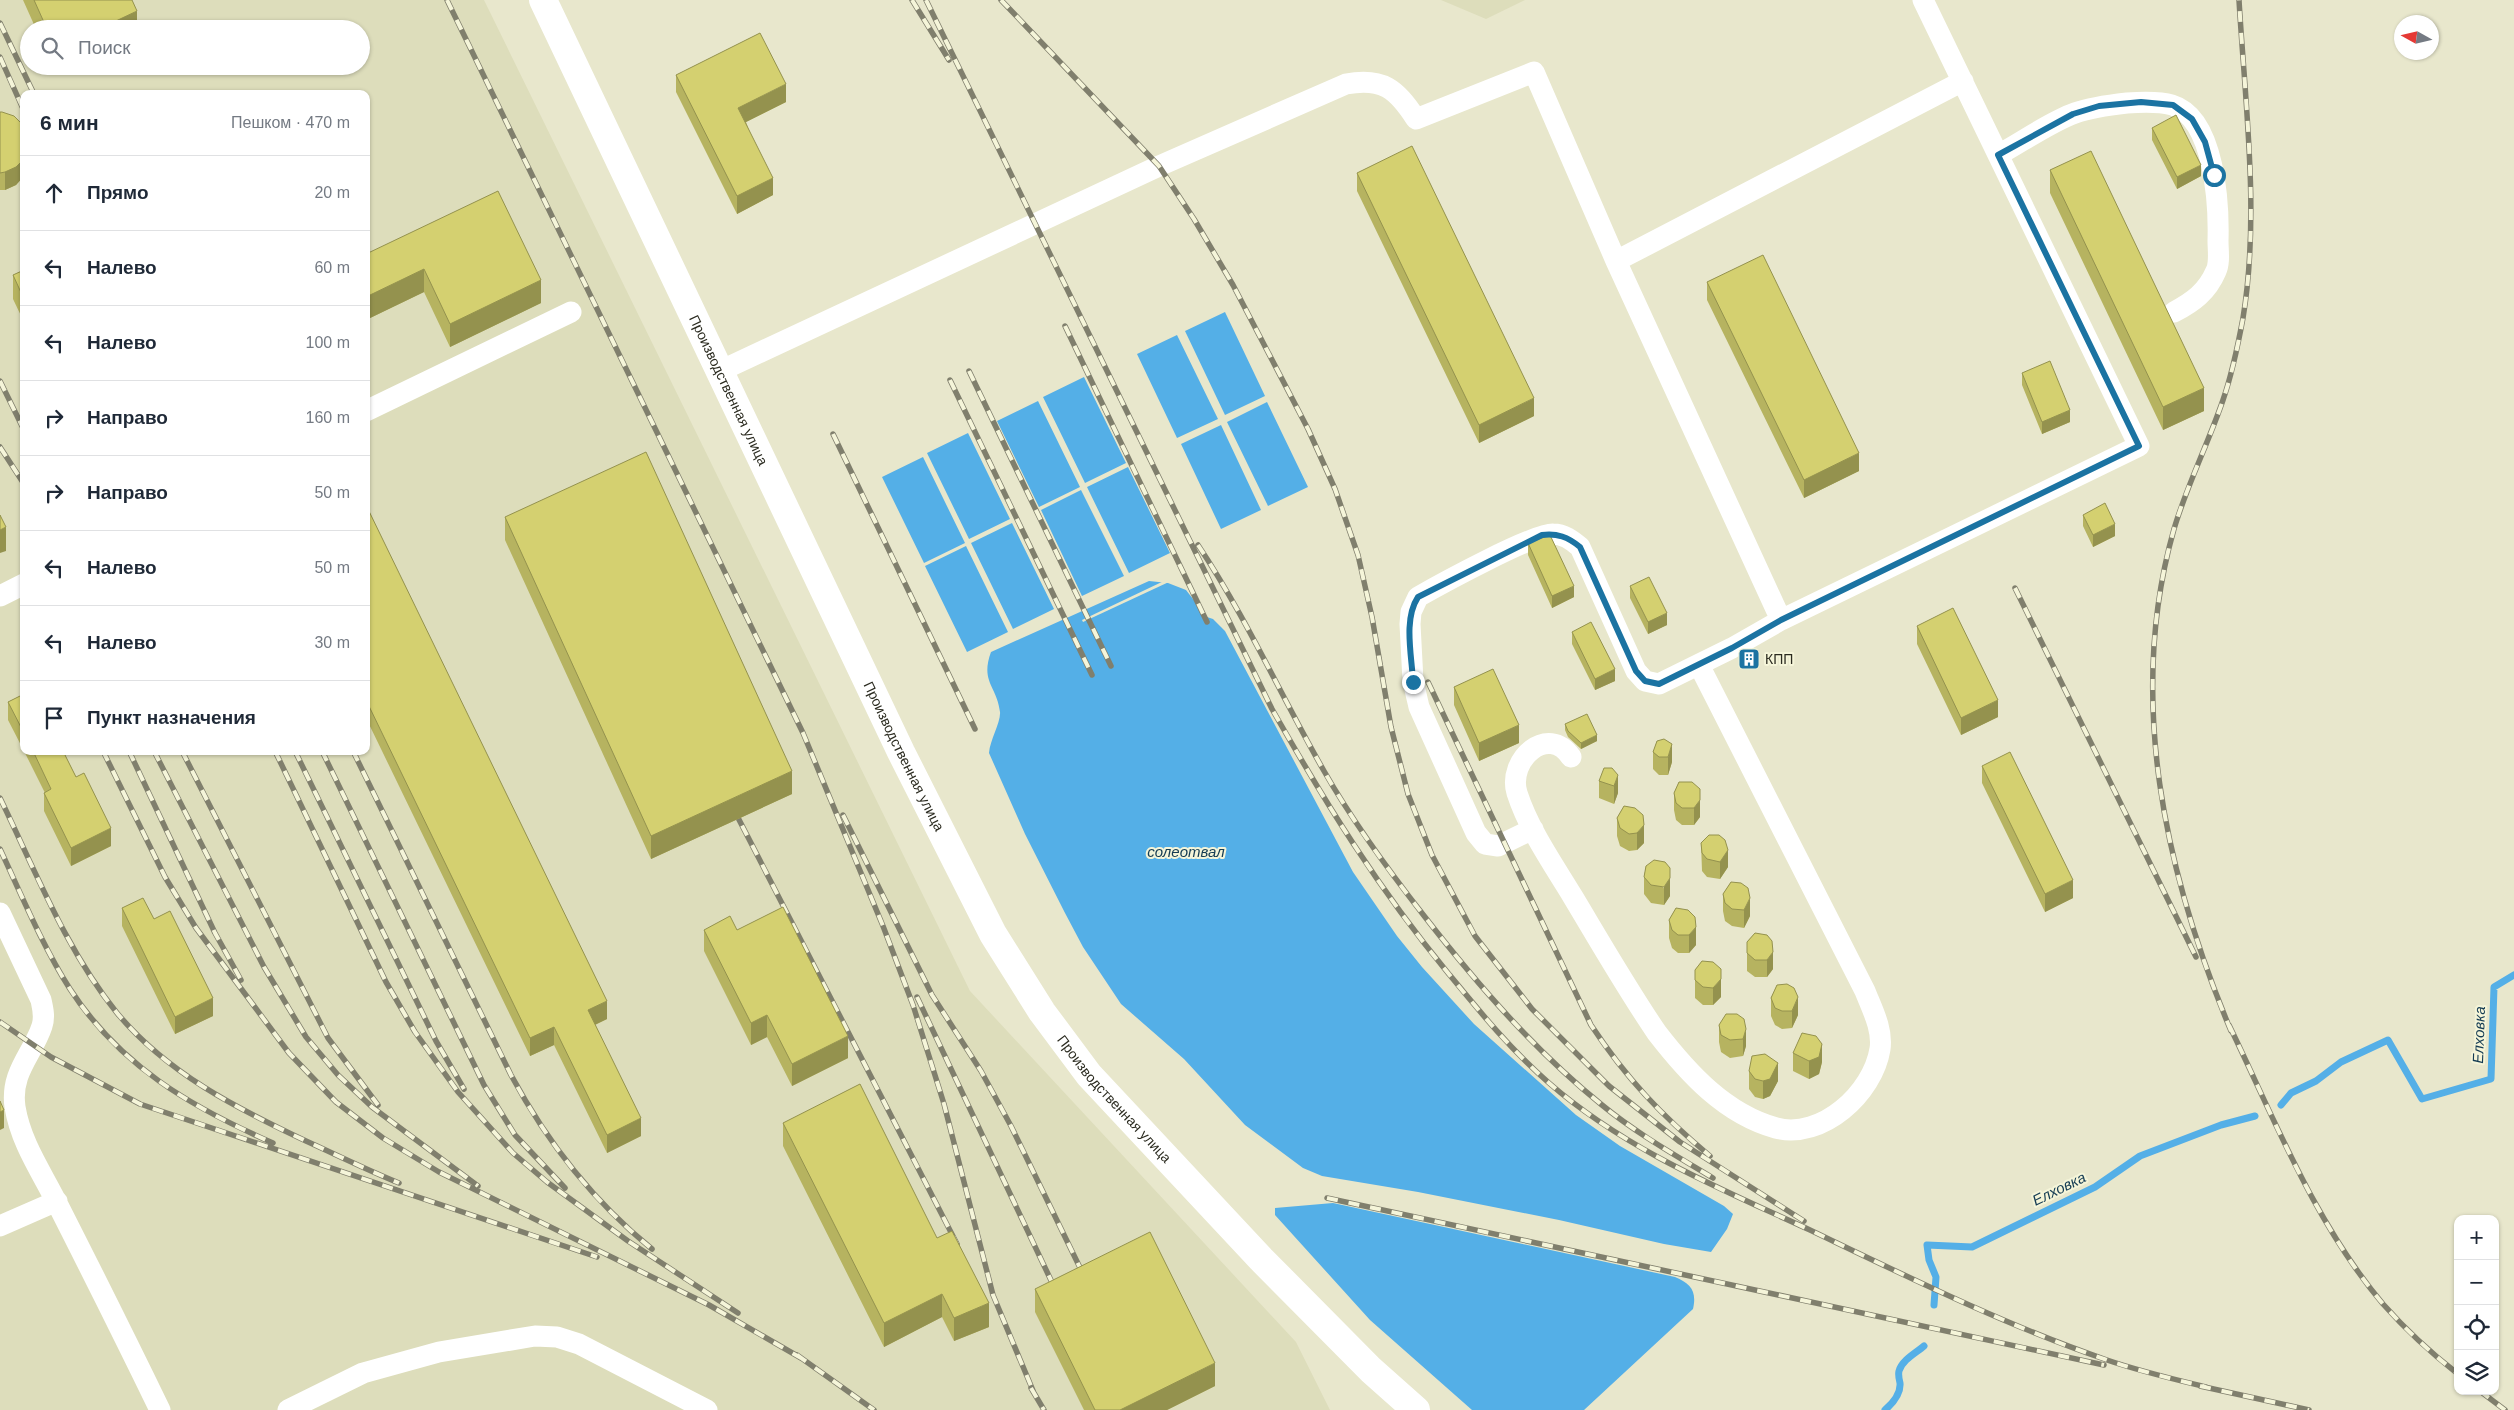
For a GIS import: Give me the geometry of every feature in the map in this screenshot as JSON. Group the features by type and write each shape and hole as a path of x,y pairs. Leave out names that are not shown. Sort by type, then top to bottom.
{"main road":[{"name":"Производственная улица","path":"543,0 950,852 993,934 1042,1012 1090,1075 1141,1133 1364,1363 1416,1410"}],"lane":[{"path":"1533,829 1498,846 1485,844 1476,833 1419,707 1416,695 1410,624 1411,612 1418,597 1531,540 1552,534 1563,536 1580,547 1640,676 1651,684 1659,684 1699,665 1781,620 2139,446 1923,0"},
{"path":"720,370 1159,166 1346,84 1361,81 1391,88 1403,98 1416,118 1534,72 1616,261 1781,620"},
{"path":"1616,261 1963,82"},
{"path":"1998,155 2073,114 2099,106 2141,102 2173,105 2192,119 2205,142 2214,175 2219,213 2218,269 2206,290 2190,304 2174,312"},
{"path":"370,409 571,312"},
{"path":"0,596 20,586"},
{"path":"1571,758 1565,749 1554,744 1540,746 1528,752 1522,758 1517,773 1516,790 1533,829 1643,1013 1675,1056 1708,1090 1738,1110 1760,1122 1792,1130 1807,1129 1824,1123 1854,1098 1875,1066 1880,1048 1877,1021 1865,991 1699,665"},
{"path":"0,913 41,1000 44,1015 42,1026 24,1060 15,1090 15,1104 24,1142 56,1201 160,1410"},
{"path":"0,1226 56,1201"},
{"path":"288,1410 363,1373 396,1362 439,1352 535,1336 557,1337 579,1344 707,1410"}],"shaded area":[{"path":"0,0 484,0 970,991 1296,1342 1330,1410 0,1410"},
{"path":"1441,0 1525,0 1486,19"}],"water":[{"path":"1225,312 1265,396 1225,415 1185,331"},
{"path":"1177,335 1218,419 1177,438 1137,354"},
{"path":"1084,377 1126,463 1085,483 1043,397"},
{"path":"1038,401 1080,487 1039,507 997,421"},
{"path":"1267,402 1308,487 1268,506 1227,422"},
{"path":"1221,425 1261,510 1221,529 1181,444"},
{"path":"968,433 1010,519 969,539 927,453"},
{"path":"923,457 965,543 924,563 882,477"},
{"path":"1128,467 1170,553 1129,573 1087,487"},
{"path":"1081,490 1124,576 1082,596 1041,510"},
{"path":"1012,523 1054,609 1013,629 971,543"},
{"path":"966,546 1008,632 967,652 925,566"},
{"name":"солеотвал","path":"1149,581 1168,583 1186,590 1207,617 1213,619 1225,631 1353,872 1397,936 1422,967 1474,1024 1576,1115 1620,1146 1724,1206 1733,1214 1727,1229 1711,1252 1664,1244 1559,1220 1418,1192 1322,1176 1303,1168 1245,1125 1184,1059 1121,1004 1083,947 1065,913 1025,834 989,753 1000,712 987,670 991,652"},
{"path":"1333,1203 1675,1277 1689,1285 1694,1297 1693,1309 1584,1410 1472,1410 1370,1320 1275,1215 1275,1208"}],"pier":[{"path":"1166,580 1171,581 1083,622 1082,620"}],"building":[{"path":"34,0 132,0 137,11 118,20 43,20"},
{"path":"760,33 786,84 738,108 773,178 737,196 676,75"},
{"path":"0,112 2,112 14,116 20,122 20,163 16,167 0,173"},
{"path":"2176,115 2201,165 2177,177 2152,128"},
{"path":"1412,146 1534,398 1479,425 1357,173"},
{"path":"2091,151 2204,388 2163,407 2050,170"},
{"path":"498,191 541,280 450,324 424,269 370,295 370,252"},
{"path":"1763,255 1859,453 1804,480 1707,282"},
{"path":"20,272 20,290 13,275"},
{"path":"2050,361 2070,410 2042,422 2022,373"},
{"path":"646,452 792,771 651,836 505,517"},
{"path":"2105,503 2115,524 2093,535 2083,515"},
{"path":"370,513 607,1001 588,1010 641,1118 607,1135 554,1027 530,1038 370,708"},
{"path":"0,515 6,527 0,530"},
{"path":"1550,535 1574,586 1552,596 1528,543"},
{"path":"1649,577 1667,613 1648,622 1630,586"},
{"path":"1953,608 1998,700 1961,718 1917,626"},
{"path":"1591,622 1615,669 1595,679 1572,632"},
{"path":"1493,669 1519,725 1479,743 1454,687"},
{"path":"20,696 20,725 8,702"},
{"path":"1587,714 1597,735 1581,743 1568,731 1565,724"},
{"path":"1664,739 1672,744 1668,757 1659,757 1653,752 1657,741"},
{"path":"2010,752 2073,880 2045,894 1982,766"},
{"path":"35,755 65,755 76,777 84,773 111,828 71,848 44,793 51,789"},
{"path":"1604,768 1612,768 1618,775 1614,786 1599,781"},
{"path":"1679,782 1692,782 1700,789 1700,800 1694,808 1682,808 1676,803 1674,793"},
{"path":"1624,806 1635,808 1643,815 1644,825 1637,833 1629,834 1620,828 1617,818"},
{"path":"1709,835 1719,835 1725,840 1728,850 1720,862 1707,859 1702,853 1701,843"},
{"path":"1654,860 1665,862 1670,868 1670,878 1664,887 1651,885 1644,877 1646,866"},
{"path":"1731,882 1741,883 1748,888 1750,898 1744,910 1732,909 1725,903 1723,894"},
{"path":"143,898 154,919 170,911 213,998 175,1017 122,908"},
{"path":"783,907 848,1036 792,1064 767,1015 751,1023 704,930 730,916 737,930"},
{"path":"1676,908 1688,910 1695,917 1696,927 1689,935 1678,935 1672,930 1669,920"},
{"path":"1755,933 1767,935 1772,941 1773,952 1767,960 1755,960 1747,953 1747,942"},
{"path":"1702,961 1713,962 1721,969 1721,979 1713,988 1703,987 1695,980 1695,970"},
{"path":"1787,984 1794,988 1798,997 1792,1011 1782,1011 1775,1008 1771,998 1777,985"},
{"path":"1726,1014 1737,1014 1744,1019 1746,1029 1743,1039 1730,1040 1721,1035 1719,1025"},
{"path":"1802,1033 1816,1036 1822,1044 1819,1057 1809,1061 1793,1053"},
{"path":"1765,1054 1778,1063 1770,1079 1763,1081 1755,1079 1749,1071 1752,1056"},
{"path":"860,1084 937,1238 952,1231 989,1303 954,1318 942,1294 884,1323 783,1123"},
{"path":"0,1101 4,1110 0,1112"},
{"path":"1150,1232 1215,1363 1120,1410 1095,1410 1035,1289"}],"waterway":[{"name":"Елховка","path":"2281,1105 2291,1093 2316,1081 2341,1062 2388,1040 2422,1099 2491,1079 2494,987 2514,975"},
{"name":"Елховка","path":"1934,1305 1936,1277 1929,1260 1927,1245 1972,1247 2095,1187 2140,1156 2221,1125 2255,1116"},
{"name":"Елховка","path":"1885,1410 1898,1395 1900,1387 1899,1371 1901,1367 1906,1360 1924,1346"}],"railway":[{"path":"447,0 803,733 883,926 913,1005 944,1104 993,1295 1034,1393"},
{"path":"912,0 949,60"},
{"path":"926,0 1272,709 1333,812 1376,877 1423,941 1509,1044 1549,1083 1609,1128 1641,1148 1708,1183 1957,1300 2032,1332 2119,1364 2206,1387"},
{"path":"1001,0 1159,166 1194,219 1233,285 1308,429 1335,489 1358,555 1372,617 1391,727 1408,794 1432,855 1475,936 1532,1009 1609,1086 1680,1142 1804,1221"},
{"path":"2231,1031 2208,971 2188,910 2171,847 2160,784 2154,720 2153,657 2160,593 2174,529 2226,390 2243,318 2248,279 2251,199 2239,0"},
{"path":"0,23 20,65"},
{"path":"0,57 20,102"},
{"path":"25,75 32,90"},
{"path":"1065,326 1207,622"},
{"path":"969,371 1111,666"},
{"path":"950,380 1092,675"},
{"path":"0,381 20,422"},
{"path":"833,434 975,729"},
{"path":"0,447 20,478"},
{"path":"1198,545 1248,628 1308,743 1335,790 1385,864 1445,942 1508,1016 1577,1084 1628,1125 1713,1178"},
{"path":"2015,588 2196,957"},
{"path":"1428,682 1591,1025 1617,1062 1645,1095 1710,1156"},
{"path":"105,755 165,877 196,928 289,1053 336,1102 383,1138 439,1172 709,1305 801,1358"},
{"path":"131,755 215,933 241,980"},
{"path":"156,755 264,967 306,1037 338,1075 372,1107 478,1186"},
{"path":"184,755 328,1038 378,1105"},
{"path":"277,755 386,982 415,1032 458,1092 513,1153 547,1182 628,1241 738,1313"},
{"path":"297,755 436,1041 464,1089"},
{"path":"324,755 484,1085 515,1135 565,1188"},
{"path":"355,755 511,1075 525,1100 556,1147 591,1191 652,1249"},
{"path":"0,798 52,909 82,963 117,1013 137,1034 180,1071 229,1102 306,1141 399,1183"},
{"path":"732,806 957,1244"},
{"path":"843,815 932,995 981,1071 1011,1126 1086,1280"},
{"path":"0,849 50,955 70,989 111,1040 135,1062 186,1099 214,1115 273,1143"},
{"path":"917,997 1057,1293"},
{"path":"0,1022 51,1057 140,1104 597,1257"},
{"path":"2229,1025 2297,1169 2336,1239 2358,1272 2383,1304 2419,1341 2454,1371"},
{"path":"1327,1198 2104,1365"},
{"path":"797,1355 874,1410"},
{"path":"2200,1386 2309,1410"},
{"path":"1031,1388 1044,1410"},
{"path":"2485,1395 2505,1410"}],"place":[{"name":"КПП","path":"1749,659"}],"route":[{"path":"1413,682 1410,624 1411,612 1418,597 1542,535 1563,536 1572,540 1580,547 1636,671 1645,681 1651,684 1659,684 1732,648 1781,620 2139,446 1998,155 2073,114 2099,106 2141,102 2173,105 2192,119 2205,142 2214,175"}]}
